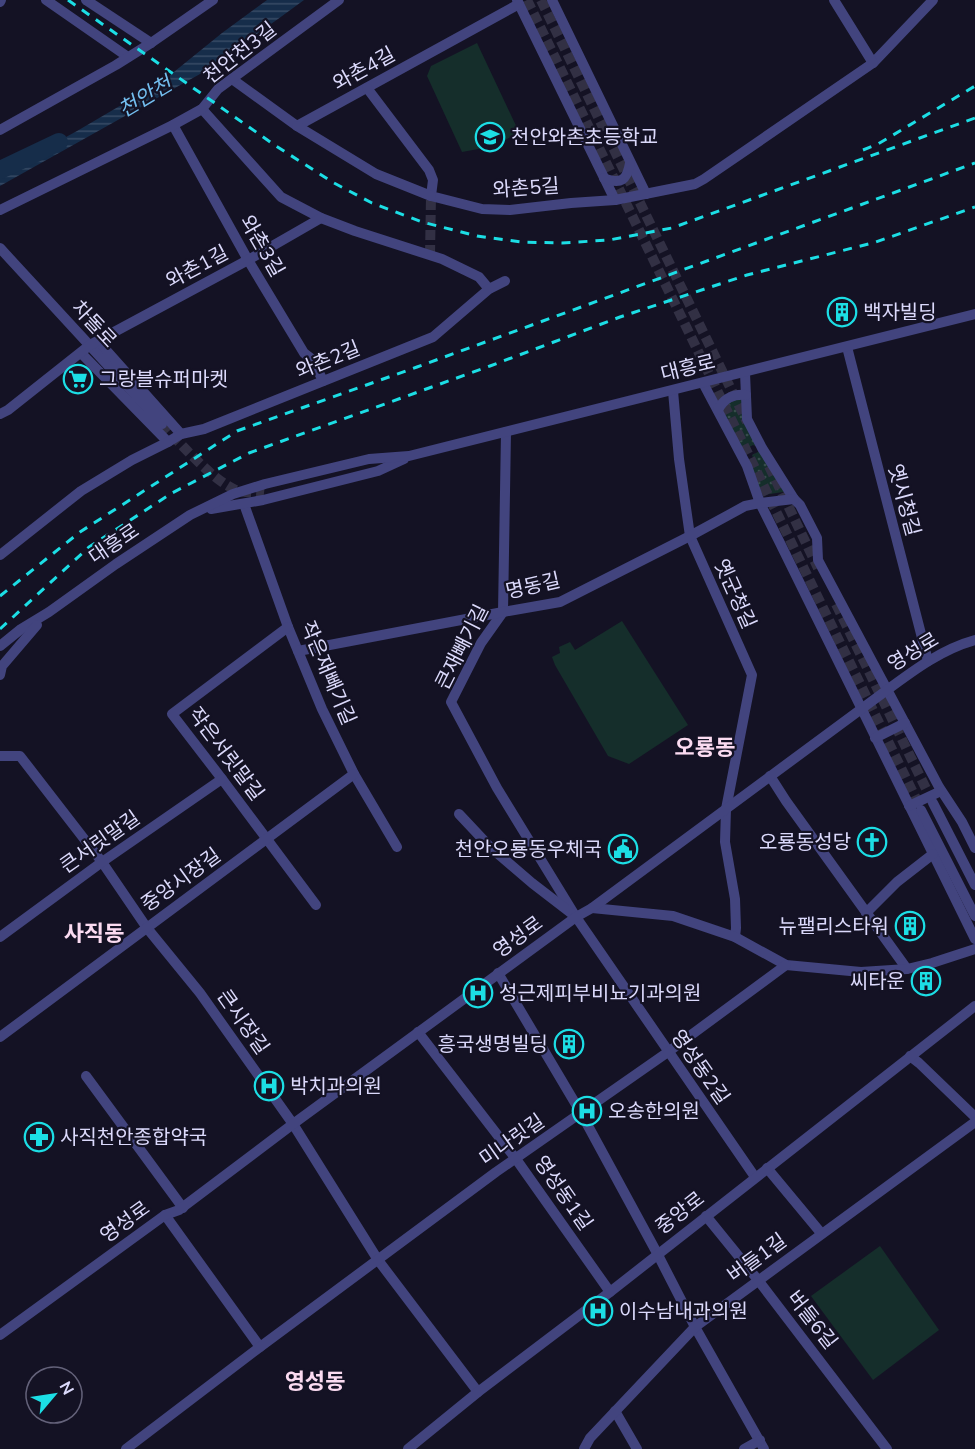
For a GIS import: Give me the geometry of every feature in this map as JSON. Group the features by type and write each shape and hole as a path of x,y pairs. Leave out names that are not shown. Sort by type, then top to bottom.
{"street":[{"path":"46,0 128,57"},
{"path":"86,0 150,43"},
{"path":"0,130 128,57 213,0"},
{"name":"천안천3길","path":"0,210 202,109 218,89 339,0"},
{"path":"552,0 646,194"},
{"path":"834,0 873,63"},
{"name":"와촌5길","path":"297,126 376,174 431,196 482,209 510,210 615,200 646,194 695,184 704,179 873,63 933,0"},
{"path":"518,2 615,200"},
{"name":"와촌4길","path":"297,126 518,2"},
{"path":"232,78 297,126"},
{"path":"367,88 429,170 433,180 431,196"},
{"path":"202,109 281,197 321,218 442,259 479,278 489,289"},
{"name":"와촌3길","path":"173,125 248,260 304,353 313,360 323,381"},
{"path":"604,178 616,182 624,179 628,174 630,163"},
{"name":"와촌1길","path":"0,414 89,346 321,218"},
{"name":"차돌로","path":"0,248 162,424"},
{"name":"와촌2길","path":"0,555 81,491 132,460 181,434 204,429 433,337 489,289 504,281"},
{"name":"대흥로","path":"201,511 232,494 265,484 369,459 410,456 975,314"},
{"path":"89,346 181,434"},
{"path":"89,346 168,442"},
{"name":"옛시청길","path":"847,347 928,661"},
{"path":"745,373 747,419 762,448 800,505 817,538 818,560 940,789 962,822 975,848"},
{"path":"703,383 747,466 760,503 975,939"},
{"name":"옛군청길","path":"674,391 679,459 690,536 752,675 726,809 725,842 735,899 735,937"},
{"path":"718,410 730,396 746,395"},
{"name":"큰재빼기길","path":"506,432 503,612 481,643 451,702 497,788 576,917"},
{"path":"264,493 410,456"},
{"name":"대흥로","path":"49,612 189,515 378,471 410,456"},
{"name":"명동길","path":"298,651 560,603 745,506 794,499"},
{"name":"작은재빼기길","path":"244,504 288,627 322,709 354,774 397,847"},
{"path":"0,646 49,612"},
{"path":"0,675 2,666 27,634 49,612"},
{"name":"작은서릿말길","path":"288,627 172,714 316,905"},
{"name":"영성로","path":"0,1335 165,1215 183,1208 293,1124 498,973 592,908 860,709 928,661 975,640"},
{"path":"875,738 905,723"},
{"name":"큰시장길","path":"0,756 20,756 102,862 147,927 200,993 293,1124 378,1260 478,1392"},
{"name":"중앙시장길","path":"0,1037 354,774"},
{"path":"770,776 907,969"},
{"name":"큰서릿말길","path":"0,937 102,862 222,779"},
{"path":"908,804 940,789"},
{"path":"933,803 975,885"},
{"path":"921,810 975,916"},
{"path":"459,813 490,847 576,917"},
{"path":"866,913 897,882 933,854"},
{"path":"592,908 673,916 735,937 786,965 861,972 907,969 975,949"},
{"name":"영성동2길","path":"576,917 755,1177"},
{"name":"미나릿길","path":"126,1449 496,1172 668,1052 786,965"},
{"path":"498,973 581,1113 695,1327 762,1444 744,1449"},
{"name":"중앙로","path":"408,1449 478,1392 610,1292 975,1006"},
{"name":"영성동1길","path":"418,1032 516,1159 610,1292"},
{"path":"910,1056 975,1117"},
{"path":"86,1076 183,1208"},
{"name":"버들1길","path":"584,1449 590,1438 695,1327 975,1122"},
{"path":"767,1168 821,1233"},
{"path":"165,1215 260,1347"},
{"name":"버들6길","path":"706,1216 758,1280 887,1449"},
{"path":"615,1411 637,1449"}],"green space":[{"path":"477,43 519,132 495,146 462,152 427,76 431,66"},
{"path":"743,397 757,445 742,451 722,409 726,403"},
{"path":"760,451 783,492 763,495 761,493 748,463 754,460 752,455"},
{"path":"622,621 688,725 629,764 608,756 552,657 560,653 559,647 570,642 575,650"},
{"path":"880,1246 939,1330 873,1380 811,1296"}],"water":[{"path":"267,0 304,0 200,74 0,186 0,169 9,168 164,80"}],"waterway":[{"name":"천안천","path":"0,170 59,142"}],"tunnel":[{"path":"527,0 921,809"},
{"path":"541,0 747,422"},
{"path":"430,255 431,196"},
{"path":"162,424 197,460 227,485 239,491 264,493"},
{"path":"769,466 818,568"},
{"path":"836,604 933,803"}],"railway":[{"path":"68,0 276,146 334,183 372,203 422,222 477,236 521,242 562,243 609,240 672,228 975,118"},
{"path":"863,150 878,144 975,86"},
{"path":"0,596 80,532 237,431 975,163"},
{"path":"0,629 89,547 172,493 249,453 620,317 747,275 876,242 975,207"}],"place":[{"name":"천안와촌초등학교","path":"490,137"},
{"name":"백자빌딩","path":"842,312"},
{"name":"그랑블슈퍼마켓","path":"78,379"},
{"name":"오룡동성당","path":"872,842"},
{"name":"천안오룡동우체국","path":"623,849"},
{"name":"뉴팰리스타워","path":"910,926"},
{"name":"씨타운","path":"926,981"},
{"name":"성근제피부비뇨기과의원","path":"478,993"},
{"name":"흥국생명빌딩","path":"569,1044"},
{"name":"박치과의원","path":"269,1086"},
{"name":"오송한의원","path":"587,1111"},
{"name":"사직천안종합약국","path":"39,1137"},
{"name":"이수남내과의원","path":"598,1311"}],"district":[{"name":"오룡동","path":"705,748"},
{"name":"사직동","path":"94,934"},
{"name":"영성동","path":"315,1382"}]}
